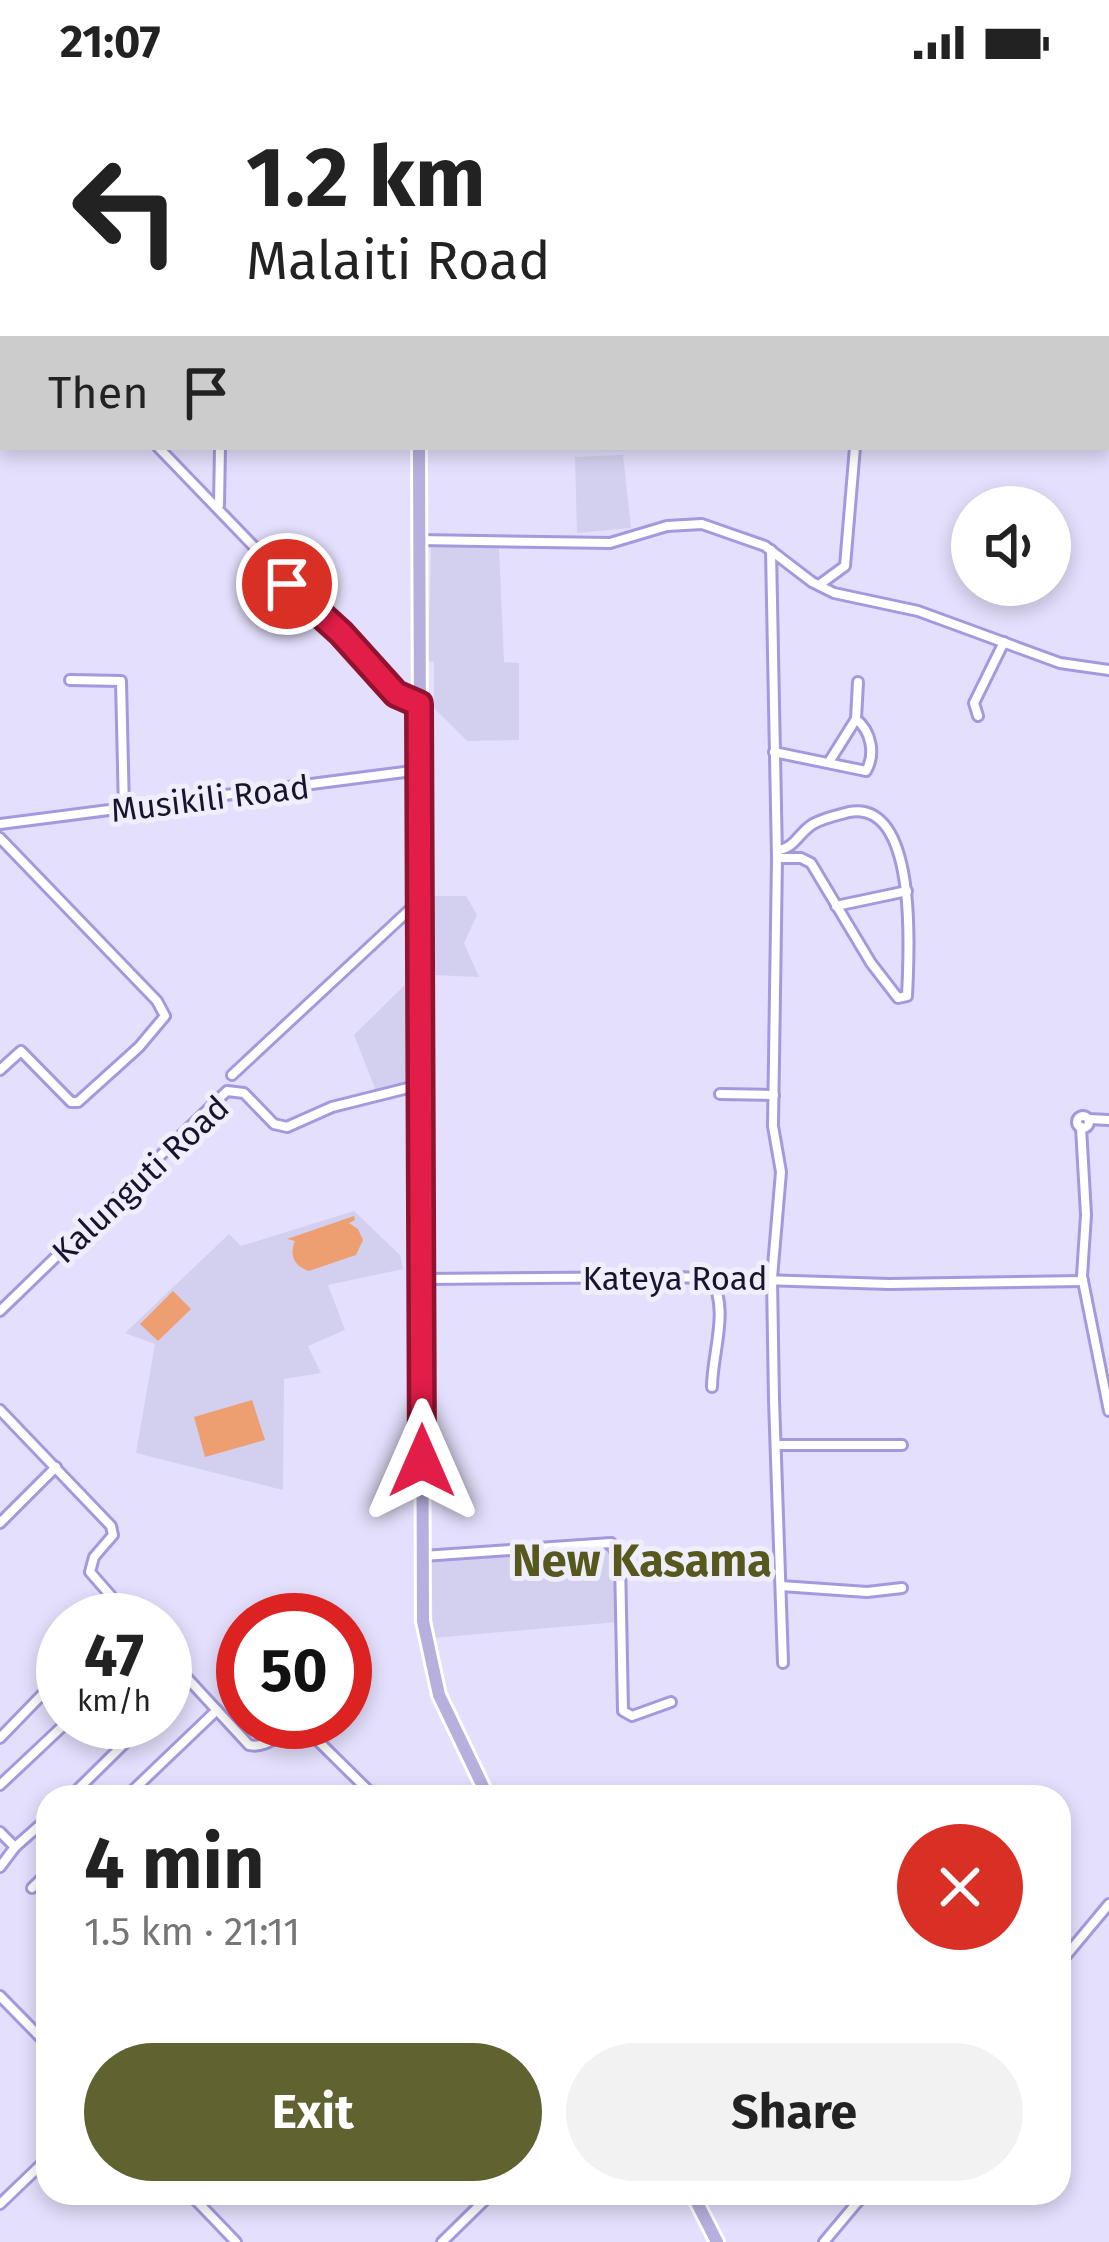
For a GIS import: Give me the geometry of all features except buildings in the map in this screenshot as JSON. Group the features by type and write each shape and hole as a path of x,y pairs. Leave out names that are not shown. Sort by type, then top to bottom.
{"main road":[{"path":"419,450 423,1621 432,1676 482,1785"},
{"path":"698,2205 714,2241"}],"street":[{"path":"161,450 396,694 419,704"},
{"path":"219,507 220,450"},
{"path":"818,585 845,566 855,450"},
{"path":"419,540 610,543 693,523 771,550 834,593 918,611 1060,663 1109,670"},
{"path":"771,550 777,854 774,1136 781,1172 772,1278 783,1663"},
{"path":"978,716 974,704 1004,641"},
{"path":"70,680 121,681 124,809"},
{"path":"828,763 856,719 858,682"},
{"path":"774,752 868,769 870,743 856,719"},
{"name":"Musikili Road","path":"0,824 420,770"},
{"path":"853,812 867,813 895,837 907,891 907,996 901,999 871,963 811,863 777,854 818,821 853,812"},
{"path":"0,838 158,1001 165,1016 139,1047 78,1102 71,1102 21,1051 0,1070"},
{"path":"836,906 907,891"},
{"path":"232,1075 420,901"},
{"name":"Kalunguti Road","path":"0,1311 227,1091 244,1093 274,1124 287,1127 332,1107 420,1085"},
{"path":"720,1094 774,1095"},
{"path":"1109,1120 1086,1124 1090,1215 1083,1279 1109,1411"},
{"path":"710,1277 717,1289 718,1315 712,1387"},
{"name":"Kateya Road","path":"421,1279 710,1277 929,1283 1083,1279"},
{"path":"0,1410 111,1526 112,1535 94,1557 90,1572 106,1593"},
{"path":"776,1445 902,1445"},
{"path":"0,1523 56,1467"},
{"path":"422,1556 611,1543 620,1561 623,1712 632,1716 671,1702"},
{"path":"781,1586 854,1592 902,1588"},
{"path":"192,1683 216,1709"},
{"path":"0,1738 36,1701"},
{"path":"139,1785 216,1711"},
{"path":"0,1784 38,1749"},
{"path":"82,1785 119,1749"},
{"path":"326,1749 363,1785"},
{"path":"0,1867 36,1829"},
{"path":"0,1832 15,1847"},
{"path":"32,1888 36,1884"},
{"path":"1071,1950 1109,1904"},
{"path":"0,1996 36,2033"},
{"path":"0,2204 36,2170"},
{"path":"201,2205 236,2242"},
{"path":"442,2242 480,2205"},
{"path":"824,2242 855,2205"}],"shaded area":[{"path":"623,455 631,528 577,533 575,457"},
{"path":"431,547 499,548 504,662 519,663 519,740 467,741 434,708 434,662 428,661"},
{"path":"431,896 466,896 477,915 464,943 479,977 433,975"},
{"path":"409,981 410,1084 376,1091 354,1035"},
{"path":"354,1211 400,1255 403,1269 328,1285 345,1330 308,1346 321,1373 284,1379 283,1490 136,1453 155,1344 125,1333 229,1234 241,1246"},
{"path":"354,1216 349,1223 363,1240 356,1255 309,1271 296,1263 295,1241 287,1239"},
{"path":"173,1291 191,1309 158,1341 140,1324"},
{"path":"252,1400 265,1440 205,1457 194,1417"},
{"path":"600,1547 613,1550 617,1558 618,1622 433,1638 431,1559"}],"district":[{"name":"New Kasama","path":"642,1560"}],"route":[{"path":"287,584 341,633 396,694 419,704 422,1461"}]}
